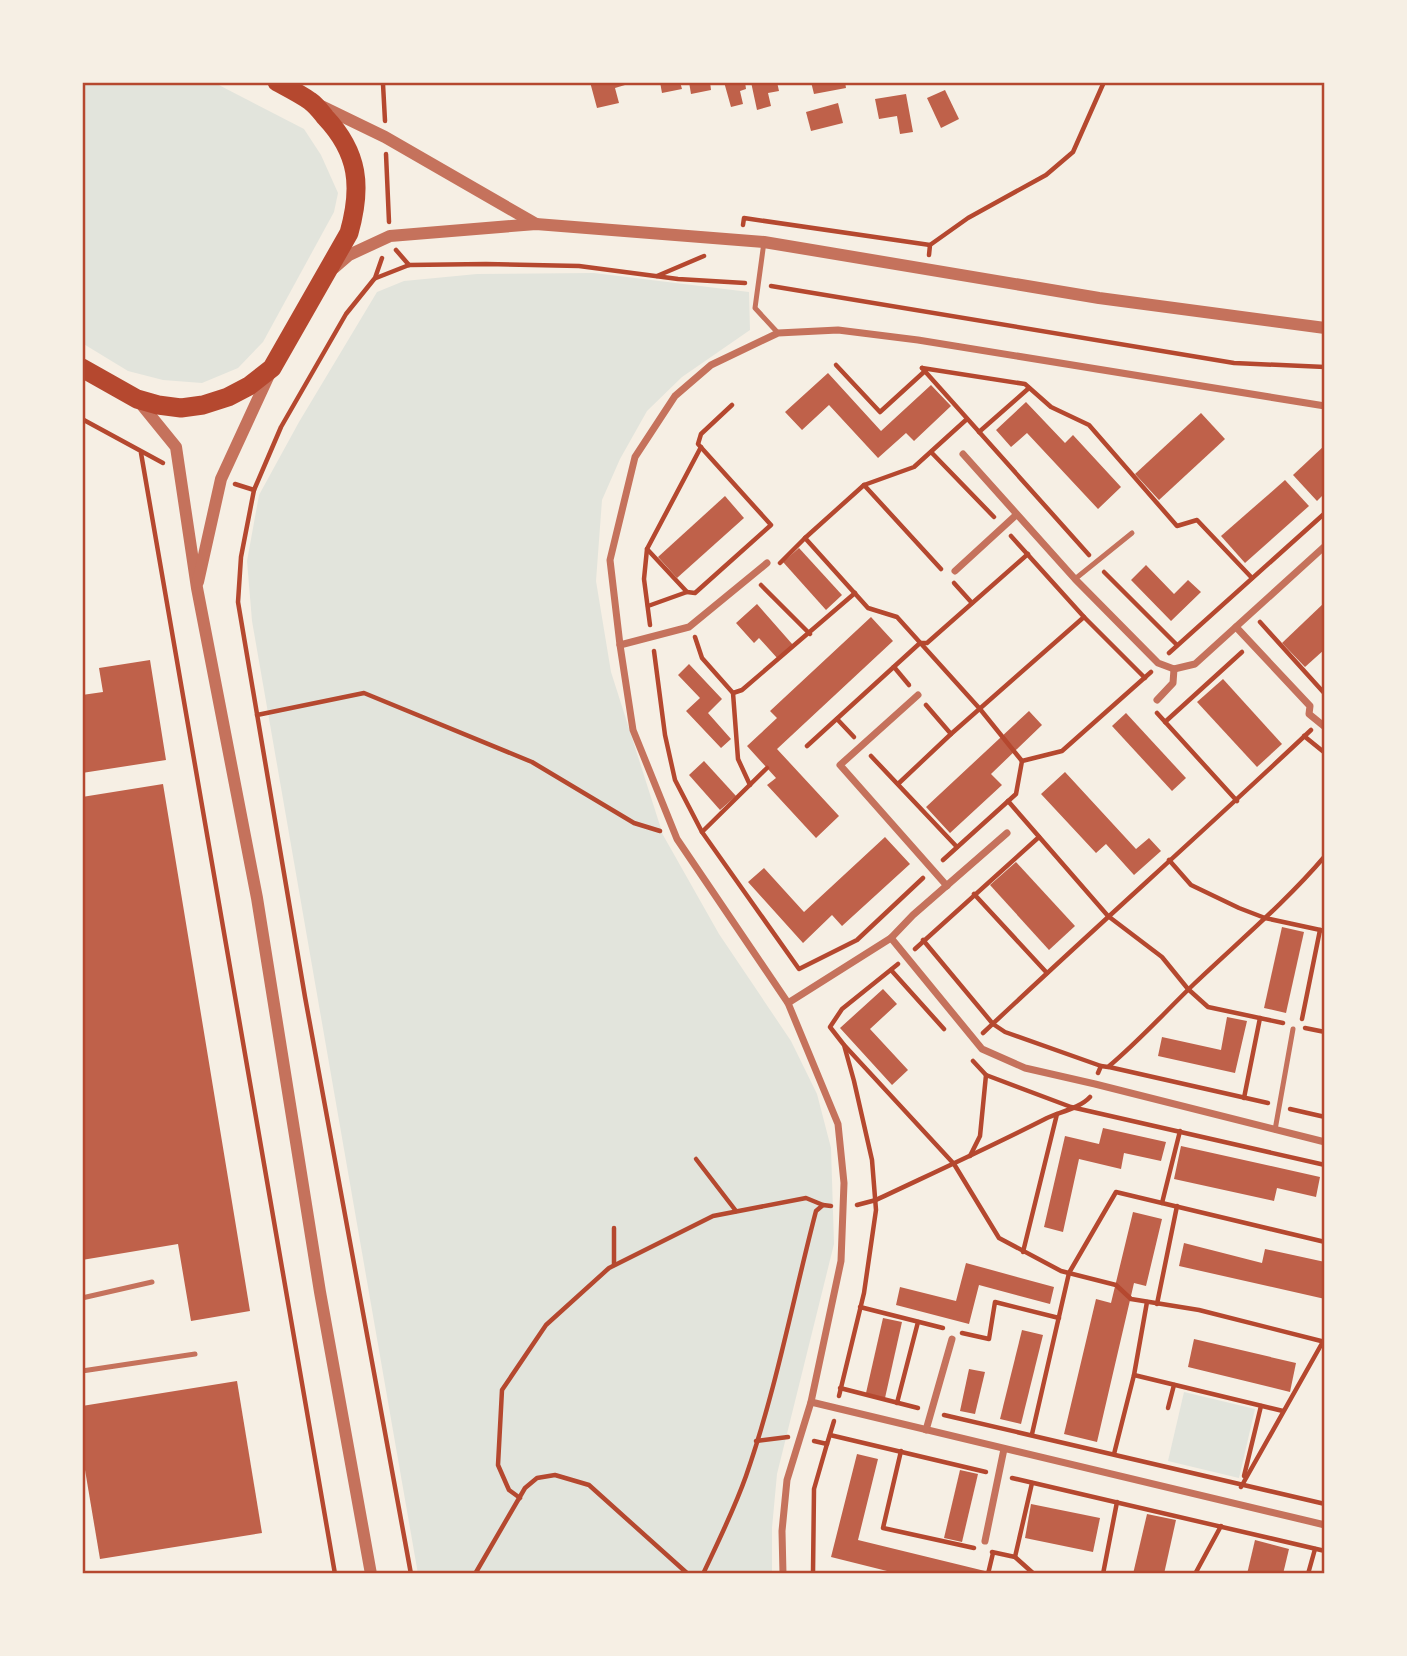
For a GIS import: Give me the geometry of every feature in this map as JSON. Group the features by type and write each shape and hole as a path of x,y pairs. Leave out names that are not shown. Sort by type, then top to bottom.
{"highway":[{"path":"82,368 137,399 181,408 228,397 249,386 272,368 349,233 356,209 357,186 355,166 333,125 312,102 277,82"}],"street":[{"path":"312,102 385,137 536,224"},
{"path":"328,272 348,255 390,236 536,224 764,242 1098,298 1325,328"},
{"path":"782,1574 782,1531 787,1480 811,1402 841,1261 844,1183 838,1124 788,1003 675,835 633,730 610,560 635,457 675,396 710,365 778,333 838,330 918,340 1325,406"},
{"path":"197,588 221,479 272,368"},
{"path":"137,399 176,447 197,588 257,898 320,1292 371,1574"},
{"path":"963,454 1075,579 1158,663 1174,669 1195,664 1325,546"},
{"path":"955,571 1016,516"},
{"path":"620,645 692,625 767,564"},
{"path":"1236,627 1310,706 1309,714 1322,725"},
{"path":"1157,699 1173,683 1174,669"},
{"path":"918,695 840,765 947,886"},
{"path":"788,1003 891,938 1007,832"},
{"path":"891,938 982,1049 1025,1068 1325,1142"},
{"path":"926,1430 951,1339"},
{"path":"811,1402 1325,1525"},
{"path":"985,1541 1004,1449"}],"lane":[{"path":"764,242 755,308 778,333"},
{"path":"1075,579 1132,533"},
{"path":"1275,1130 1293,1029"},
{"path":"82,1298 152,1282"},
{"path":"82,1371 195,1354"}],"path":[{"path":"380,82 383,84 390,236 375,278 346,314 281,427 254,490 241,557 238,602 310,1024 411,1574"},
{"path":"657,276 740,240 744,218 930,245 968,218 1046,175 1073,152 1104,82"},
{"path":"927,269 930,245"},
{"path":"375,278 409,265 579,266 657,276 757,284 1234,363 1325,367"},
{"path":"836,365 880,412 925,371"},
{"path":"1177,645 1095,563 922,368 1026,384 1051,407 1089,425 1177,526 1197,520 1252,578"},
{"path":"979,432 1029,388"},
{"path":"648,606 687,592 695,593 771,525 698,444 701,434 732,405"},
{"path":"82,419 141,453 335,1574"},
{"path":"776,566 864,485 914,467 967,419"},
{"path":"701,447 647,549 644,579 665,736 675,780 702,832 799,969 857,940 1016,794 1022,761 980,709 897,617 868,608 805,538"},
{"path":"931,452 1084,617 1145,678"},
{"path":"864,485 972,603"},
{"path":"1022,761 1062,751 1325,513"},
{"path":"647,549 687,592"},
{"path":"807,746 920,643 927,643 1028,554"},
{"path":"751,576 810,634"},
{"path":"733,694 742,690 810,634 855,593"},
{"path":"1251,612 1325,694"},
{"path":"898,784 1084,617"},
{"path":"692,625 702,658 733,694 738,758 750,785"},
{"path":"1165,722 1266,629"},
{"path":"894,667 951,734"},
{"path":"1134,688 1142,697"},
{"path":"257,715 364,693 532,761 634,823 675,835"},
{"path":"1150,705 1237,801"},
{"path":"837,719 957,847"},
{"path":"976,1041 1168,860 1237,801 1304,736 1322,725"},
{"path":"1304,736 1325,753"},
{"path":"702,832 767,768"},
{"path":"1008,801 1108,916 1163,957 1188,989 1208,1007 1287,1024"},
{"path":"1039,837 907,957 842,1009 830,1027 954,1164 999,1238 1069,1273 1115,1285 1131,1299 1199,1310 1324,1340 1242,1485"},
{"path":"1108,1067 1300,884 1325,856"},
{"path":"1168,860 1191,885 1239,908 1265,918 1323,930 1300,1027 1325,1032"},
{"path":"974,894 1047,973"},
{"path":"923,940 993,1024 1005,1032 1101,1066 1325,1117"},
{"path":"1244,1098 1260,1018"},
{"path":"813,1574 814,1489 838,1409 840,1388 860,1307 876,1200 872,1160 844,1045"},
{"path":"520,1498 509,1490 498,1465 502,1390 546,1325 614,1265 713,1216 806,1198 822,1205 843,1206 876,1200 1057,1113 1085,1103 1092,1095 1101,1066"},
{"path":"969,1157 979,1136 986,1075"},
{"path":"1071,1108 1325,1165"},
{"path":"1023,1252 1057,1113"},
{"path":"1162,1203 1180,1131"},
{"path":"696,1159 736,1211"},
{"path":"1032,1434 1069,1273 1116,1192 1325,1242"},
{"path":"702,1574 727,1525 746,1475 816,1211 822,1205"},
{"path":"1157,1304 1177,1206"},
{"path":"614,1228 614,1265"},
{"path":"860,1307 989,1339 996,1301 1060,1318"},
{"path":"1114,1454 1134,1375 1147,1302"},
{"path":"897,1403 918,1322"},
{"path":"1134,1375 1283,1411"},
{"path":"1168,1408 1174,1385"},
{"path":"840,1388 931,1412 1325,1504"},
{"path":"1237,1504 1261,1406"},
{"path":"830,1435 1325,1551"},
{"path":"756,1441 793,1436 827,1444"},
{"path":"901,1451 883,1528 1015,1557 1034,1574"},
{"path":"475,1574 525,1488 537,1478 555,1475 589,1485 688,1574"},
{"path":"1015,1557 1032,1483"},
{"path":"1103,1574 1117,1502"},
{"path":"1195,1574 1222,1526"},
{"path":"1308,1574 1315,1549"},
{"path":"988,1574 993,1552"}],"shaded area":[{"path":"82,82 213,82 304,129 321,155 338,193 334,212 263,342 238,368 202,383 163,380 128,371 82,343"},
{"path":"594,273 749,292 750,330 682,377 647,411 620,459 602,500 596,581 611,672 663,835 719,934 791,1041 817,1094 831,1148 834,1244 777,1474 772,1528 772,1574 418,1574 252,621 247,561 259,495 299,422 377,292 404,281 477,274"},
{"path":"1184,1392 1255,1409 1239,1478 1168,1461"}],"building":[{"path":"590,82 624,82 625,85 615,88 619,103 597,108"},
{"path":"660,82 680,82 682,89 662,93"},
{"path":"689,82 710,82 711,90 691,94"},
{"path":"724,82 745,82 746,89 740,91 743,104 731,107"},
{"path":"751,82 777,82 779,91 768,93 771,106 757,110"},
{"path":"811,82 845,82 846,88 814,94"},
{"path":"945,90 959,119 941,128 927,98"},
{"path":"906,94 913,132 900,134 897,116 879,119 875,99"},
{"path":"838,103 843,123 811,131 806,112"},
{"path":"828,373 881,431 931,385 951,406 914,441 906,433 878,458 829,405 802,430 785,412"},
{"path":"1026,402 1065,443 1073,435 1121,487 1098,509 1027,433 1011,447 996,430"},
{"path":"1201,413 1225,439 1159,500 1135,474"},
{"path":"1325,445 1325,493 1317,501 1293,475"},
{"path":"1285,480 1309,506 1245,563 1221,536"},
{"path":"725,496 744,518 677,578 658,557"},
{"path":"799,548 842,595 826,610 783,562"},
{"path":"1146,565 1174,594 1188,580 1201,592 1171,621 1131,580"},
{"path":"1325,602 1325,649 1305,667 1282,643"},
{"path":"757,604 793,645 778,659 759,638 754,643 736,623"},
{"path":"871,617 893,641 777,749 839,816 816,838 767,785 776,778 747,746 777,718 770,711"},
{"path":"150,660 166,760 82,773 82,695 103,692 99,668"},
{"path":"689,664 722,699 708,713 731,739 721,748 686,711 700,698 678,675"},
{"path":"1223,679 1282,744 1257,767 1197,702"},
{"path":"1029,711 1042,725 991,774 1002,785 950,833 926,807"},
{"path":"1126,713 1186,778 1172,791 1112,726"},
{"path":"704,761 736,796 720,810 689,775"},
{"path":"1065,772 1136,849 1149,838 1161,851 1134,875 1106,844 1096,853 1041,794"},
{"path":"163,784 250,1311 191,1321 178,1244 82,1260 82,797"},
{"path":"885,837 910,864 842,926 832,915 803,943 748,882 764,868 804,912"},
{"path":"1016,862 1075,926 1049,950 990,885"},
{"path":"1282,927 1304,932 1286,1013 1264,1008"},
{"path":"883,989 897,1004 870,1029 908,1070 892,1085 840,1028"},
{"path":"1227,1017 1247,1021 1235,1073 1158,1056 1162,1037 1221,1050"},
{"path":"1103,1128 1166,1142 1161,1161 1124,1153 1121,1169 1079,1159 1063,1232 1044,1227 1065,1136 1099,1144"},
{"path":"1181,1146 1320,1177 1316,1197 1277,1188 1274,1201 1174,1179"},
{"path":"1133,1212 1162,1219 1146,1286 1134,1283 1097,1442 1064,1434 1096,1299 1111,1303"},
{"path":"1184,1243 1262,1263 1265,1249 1325,1262 1325,1299 1179,1266"},
{"path":"966,1263 1054,1287 1050,1304 979,1285 969,1324 896,1305 900,1287 956,1301"},
{"path":"883,1318 902,1322 885,1398 866,1393"},
{"path":"1022,1330 1043,1335 1021,1424 1000,1419"},
{"path":"1194,1339 1296,1363 1290,1392 1188,1367"},
{"path":"969,1369 985,1372 975,1414 960,1411"},
{"path":"237,1381 262,1533 100,1559 82,1452 82,1406"},
{"path":"857,1454 878,1459 858,1540 985,1571 984,1574 899,1574 831,1557"},
{"path":"960,1470 978,1474 962,1542 944,1538"},
{"path":"1031,1504 1100,1518 1093,1552 1025,1538"},
{"path":"1147,1514 1176,1520 1164,1574 1133,1574"},
{"path":"1255,1540 1289,1549 1283,1574 1247,1574"}]}
